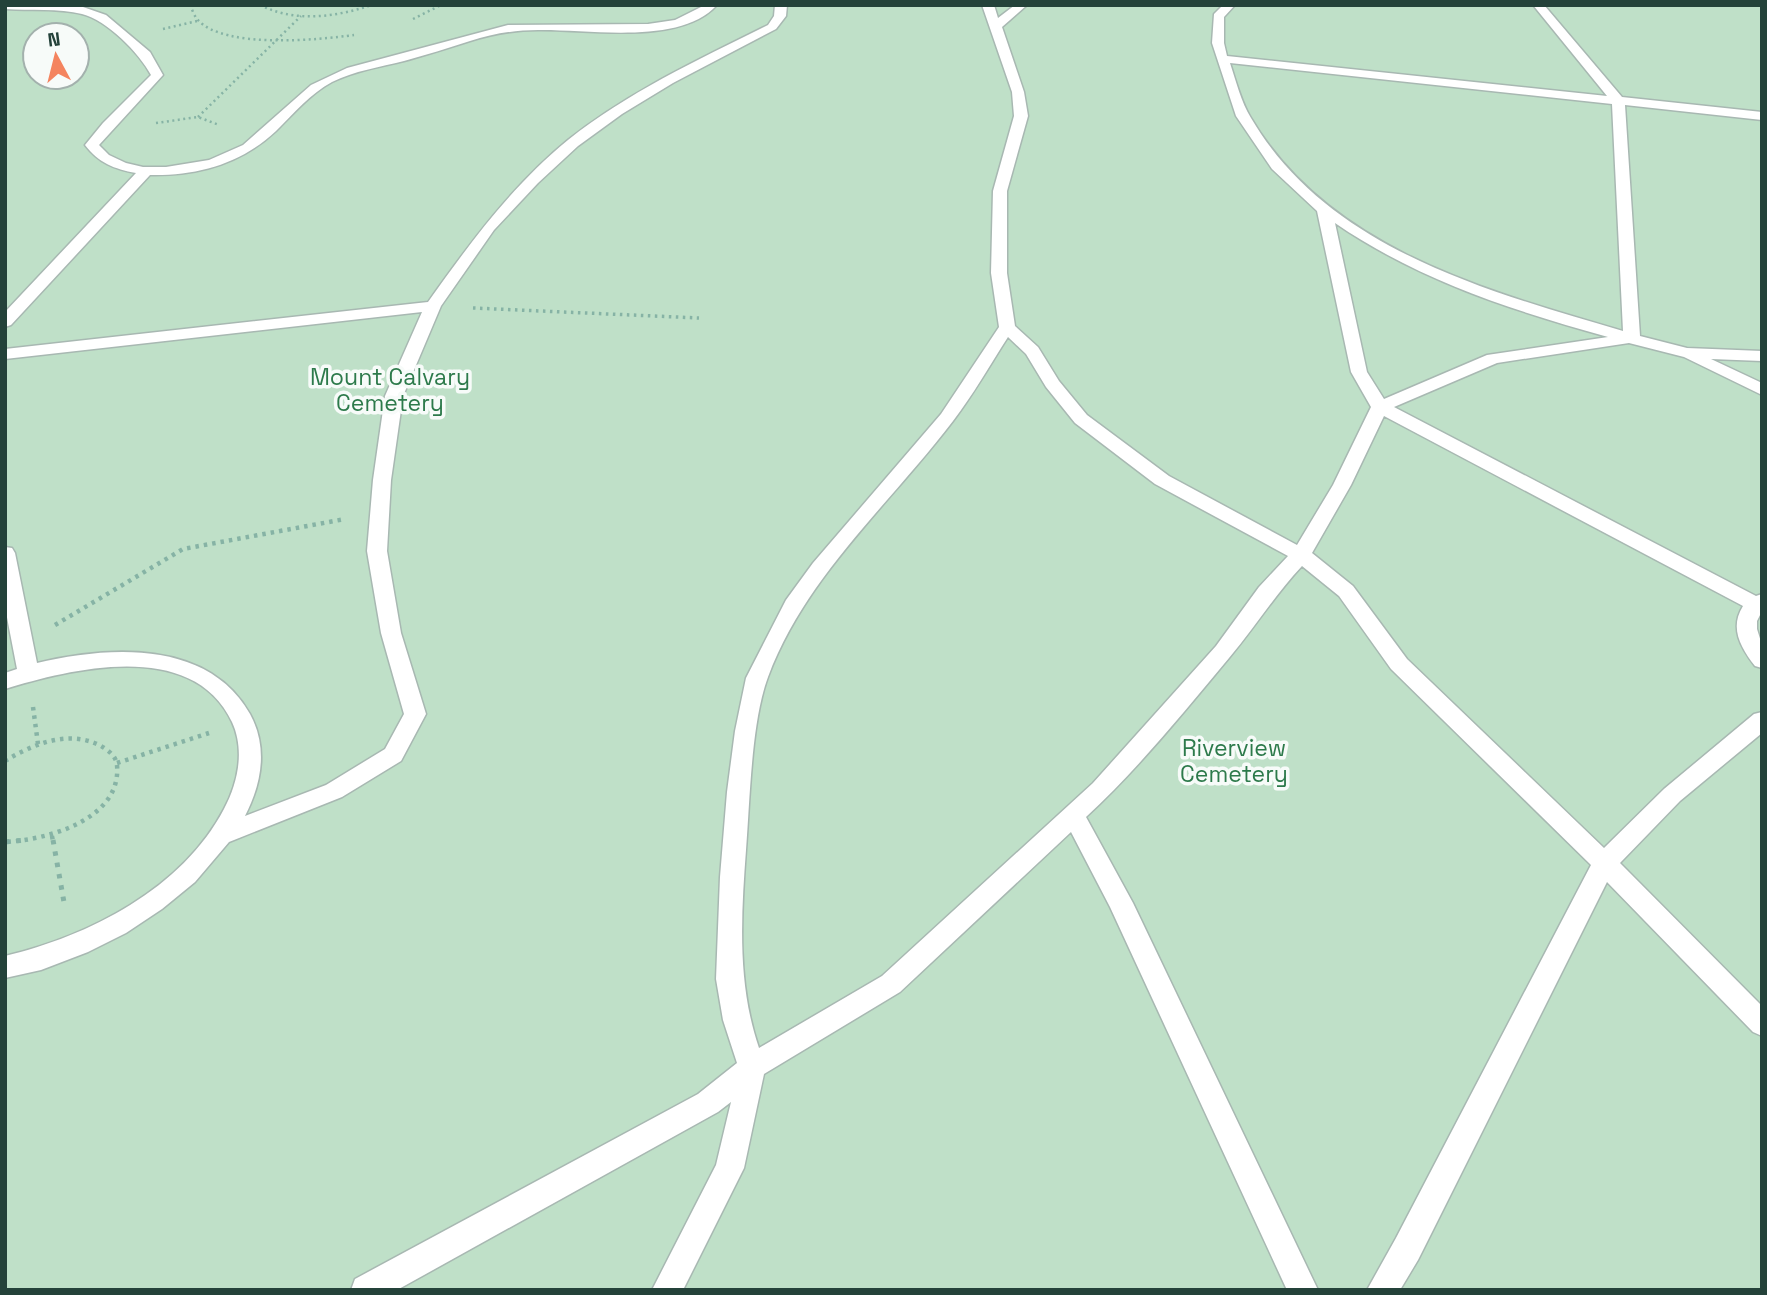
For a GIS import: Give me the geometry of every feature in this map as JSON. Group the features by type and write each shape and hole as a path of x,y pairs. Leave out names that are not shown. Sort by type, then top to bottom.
{"lane":[{"path":"5,6 83,10 102,17 146,55 158,75 118,113 92,145 99,156 113,166 144,173 174,171 211,163 245,150 303,96 331,77 473,36 520,27 652,27 678,23 698,15 712,5"},
{"path":"223,834 334,790 393,755 415,714 391,633 377,551 382,480 394,396 433,306 489,227 533,180 573,143 617,111 669,80 772,27 780,16 781,5"},
{"path":"988,5 1018,92 1021,116 1000,191 999,273 1007,327 1032,351 1052,383 1081,419 1118,449 1162,480 1301,555 1346,591 1399,664 1604,863 1762,1024"},
{"path":"995,27 1022,5"},
{"path":"1230,5 1216,10 1218,43 1240,114 1254,136 1294,184 1324,210 1385,250 1463,285 1538,314 1685,353 1762,390"},
{"path":"1538,5 1618,101 1632,338"},
{"path":"1222,60 1762,116"},
{"path":"5,322 144,173"},
{"path":"1324,210 1359,372 1380,407 1758,602 1746,617 1745,633 1753,652 1762,661"},
{"path":"5,354 433,306"},
{"path":"667,1290 730,1168 752,1067 736,1020 729,979 732,877 739,792 746,731 757,678 793,605 820,568 947,416 1007,327"},
{"path":"366,1290 708,1103 752,1067 891,984 1101,789 1223,651 1266,592 1301,555 1342,485 1380,407 1493,359 1632,338"},
{"path":"1685,353 1762,356"},
{"path":"5,553 28,672"},
{"path":"5,681 28,672 87,660 141,659 187,670 223,691 245,722 252,755 244,794 223,834 175,887 108,932 30,963 5,967"},
{"path":"1382,1290 1414,1237 1604,863 1672,795 1762,720"},
{"path":"1073,814 1121,903 1303,1290"}],"path":[{"path":"190,5 197,21 239,37 276,41 359,34"},
{"path":"260,5 283,14 301,16 342,13 372,5"},
{"path":"408,21 441,5"},
{"path":"198,117 301,16"},
{"path":"118,113 152,123 198,117 213,124 229,126 280,118"},
{"path":"433,306 699,318"},
{"path":"21,645 183,549 379,513"},
{"path":"117,763 245,722"},
{"path":"5,761 38,744 60,739 80,739 97,742 110,751 117,763 116,778 108,795 94,811 75,825 52,836 28,842 5,842"},
{"path":"52,836 72,946"}],"green space":[{"name":"Riverview Cemetery","path":"5,5 1762,5 1762,1290 5,1290"}],"park label":[{"name":"Mount Calvary Cemetery","path":"390,390"}]}
